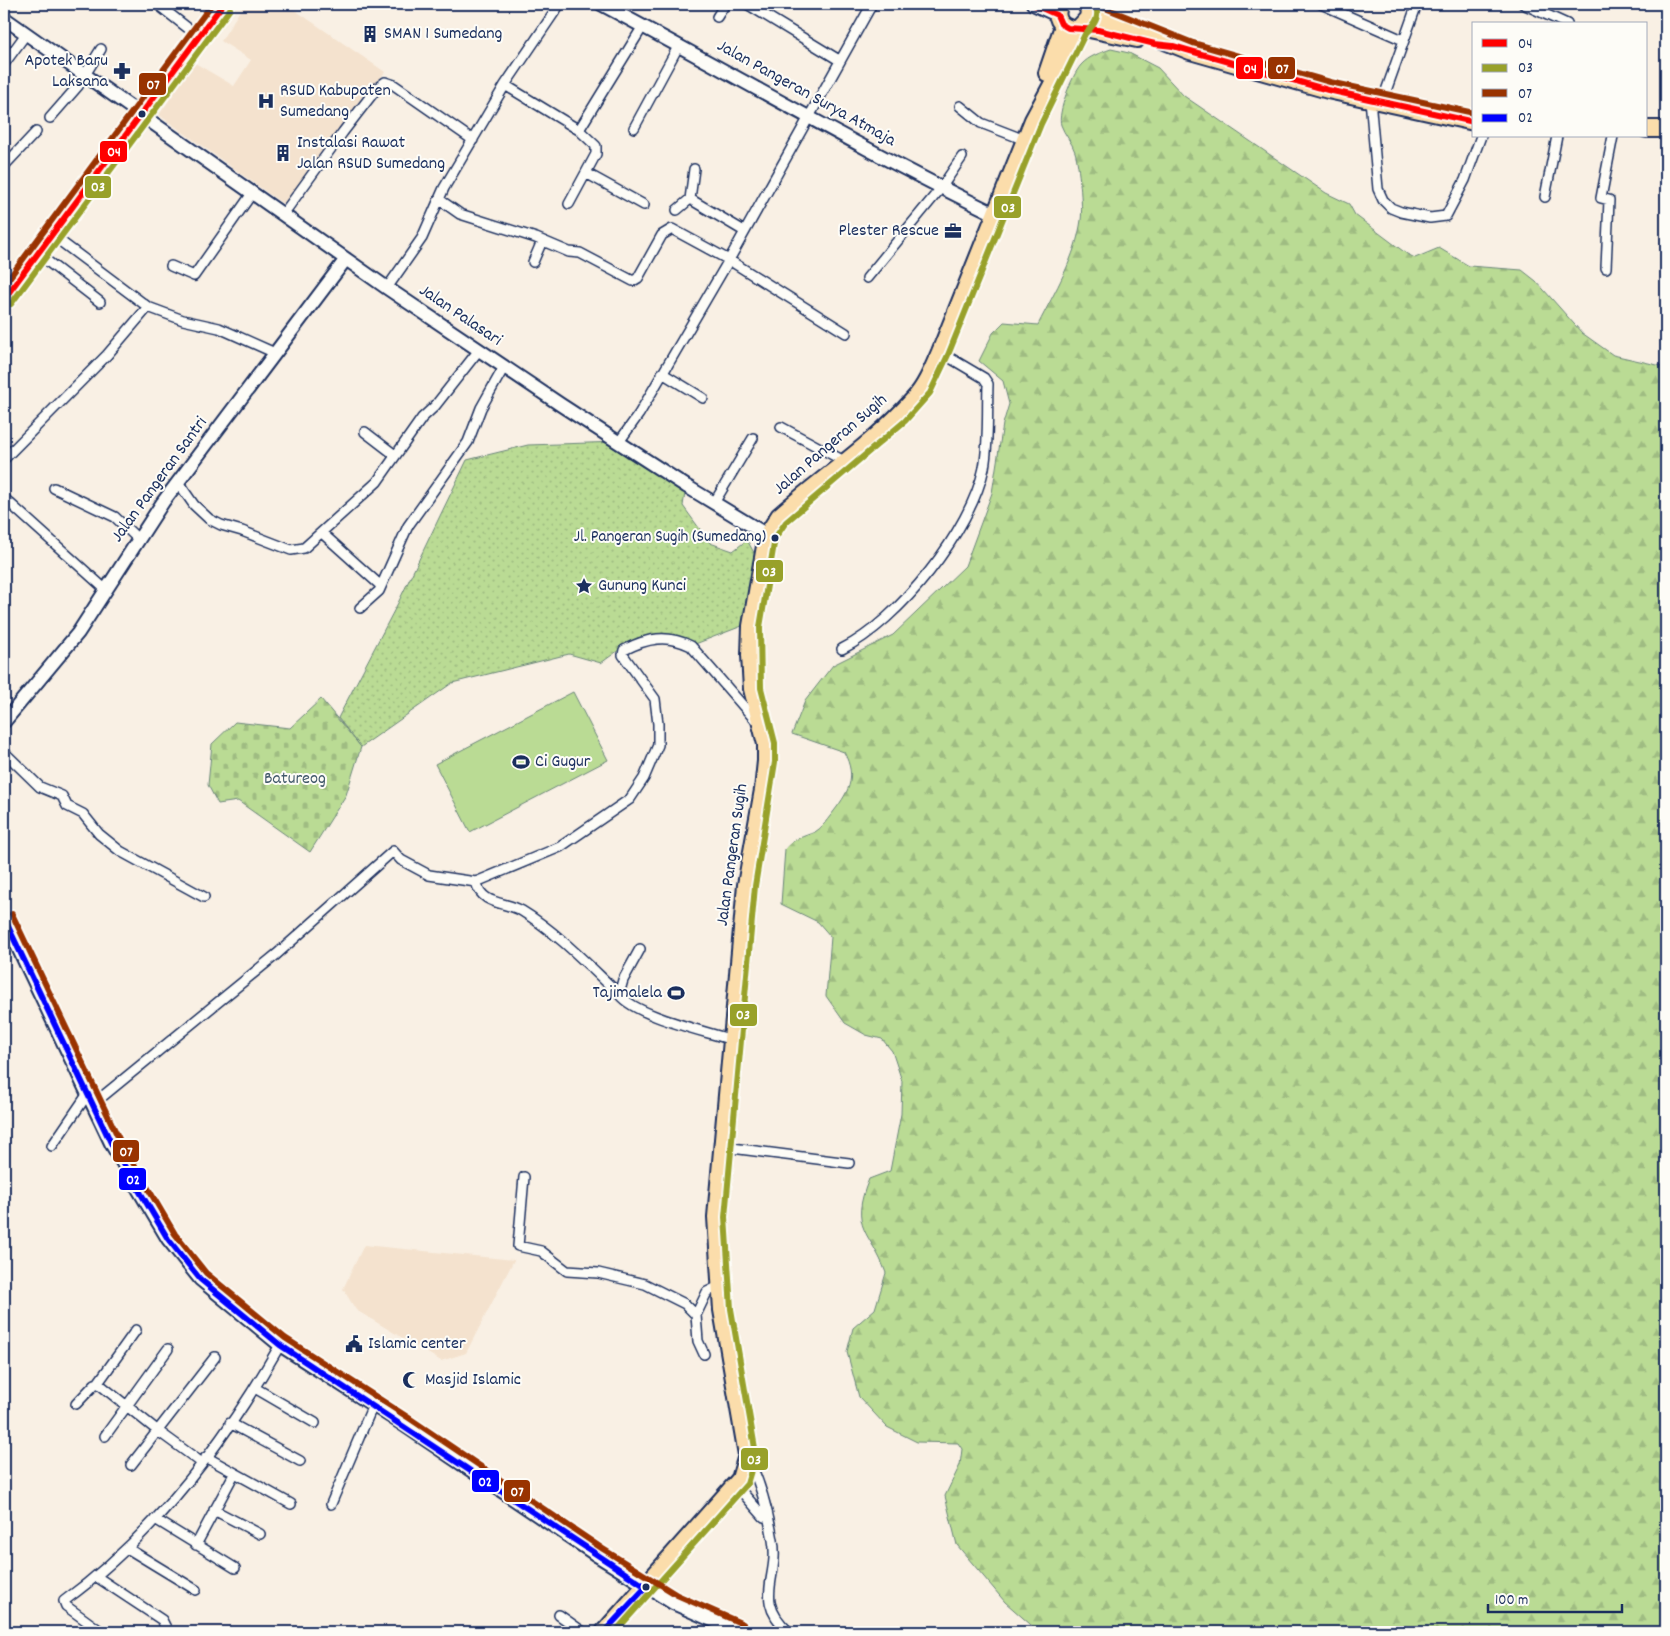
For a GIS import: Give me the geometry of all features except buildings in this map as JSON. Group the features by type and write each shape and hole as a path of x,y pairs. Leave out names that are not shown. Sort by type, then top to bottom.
{"highway":[{"name":"Jalan Pangeran Sugih","path":"604,1632 646,1587 731,1489 743,1473 747,1456 719,1286 716,1218 724,1147 746,885 764,780 766,744 752,688 750,655 751,626 766,535 779,516 914,399 928,378 1026,140 1033,120 1036,102 1068,20 1088,18 1088,6"},
{"path":"1088,6 1174,46 1328,90 1472,122"},
{"path":"1068,20 1155,44 1174,46"},
{"path":"1648,129 1666,129"}],"street":[{"path":"157,4 198,36"},
{"path":"4,299 223,4"},
{"path":"387,288 422,238 444,188 505,85 560,4"},
{"name":"Jalan Pangeran Surya Atmaja","path":"601,4 941,188 995,214"},
{"path":"717,17 725,4"},
{"path":"747,4 839,60"},
{"path":"619,442 728,260 872,4"},
{"path":"1033,4 1068,20"},
{"path":"1320,4 1404,40"},
{"path":"1417,4 1404,40 1376,101 1378,189 1386,204 1396,210 1430,218 1446,216 1463,185 1480,138"},
{"path":"1523,4 1563,22"},
{"name":"Jalan Palasari","path":"4,18 284,213 387,288 619,442 766,535"},
{"path":"579,130 643,26"},
{"path":"4,64 26,34"},
{"path":"634,128 679,45"},
{"path":"50,118 78,86 101,49"},
{"path":"284,213 343,132 377,88 385,82 394,85 473,140"},
{"path":"505,85 579,130 593,141 597,148 569,204"},
{"path":"960,106 981,123 1026,140"},
{"path":"4,164 36,132"},
{"path":"1545,197 1557,138"},
{"path":"1606,268 1610,200 1601,198 1613,138"},
{"path":"867,278 941,188 962,157"},
{"path":"677,210 690,199 694,169"},
{"path":"586,173 644,205"},
{"path":"171,266 194,276 253,192"},
{"path":"690,199 744,232"},
{"path":"440,200 466,217 542,241 569,252 582,254 633,281 638,278 662,235 672,229 728,260 846,333"},
{"path":"52,235 148,307 183,320 219,328 275,353"},
{"path":"533,262 542,241"},
{"path":"38,254 100,302"},
{"name":"Jalan Pangeran Santri","path":"4,722 78,633 105,588 178,482 346,259"},
{"path":"4,269 18,280"},
{"path":"4,459 107,356 148,307"},
{"path":"178,482 194,505 209,520 292,550 304,548 377,482 422,418 435,406 479,350"},
{"path":"842,649 859,641 882,624 898,606 938,560 961,528 976,495 984,467 988,384 984,378 940,352"},
{"path":"360,608 370,600 381,586 408,526 468,442 475,428 481,408 504,367"},
{"path":"662,373 703,398"},
{"path":"781,427 844,461"},
{"path":"365,432 395,455"},
{"path":"714,503 753,438"},
{"path":"54,488 114,517 138,539"},
{"path":"4,498 105,588"},
{"path":"322,533 381,586"},
{"path":"52,1146 89,1100 277,954 393,851 401,860 429,875 476,882 560,847 630,799 644,778 658,745 658,724 654,699 623,655 624,650 641,641 653,638 680,640 691,646 740,704 762,726"},
{"path":"4,752 40,787 62,796 67,806 83,814 99,834 120,851 204,897"},
{"path":"476,882 487,899 521,910 548,929 626,1002 643,1011 732,1040"},
{"path":"4,918 89,1100 145,1202 184,1260 200,1279 280,1345 646,1587 673,1603 739,1632"},
{"path":"619,994 623,980 640,950"},
{"path":"724,1147 848,1163"},
{"path":"524,1177 518,1246 541,1251 567,1271 598,1273 645,1284 685,1304 696,1315"},
{"path":"704,1354 698,1341 696,1315 707,1292 719,1286"},
{"path":"76,1404 98,1383 136,1330"},
{"path":"98,1630 64,1605 64,1601 97,1577 155,1520 190,1480 255,1388 280,1345"},
{"path":"105,1436 168,1348"},
{"path":"131,1465 215,1357"},
{"path":"98,1383 158,1431 204,1460 291,1504"},
{"path":"255,1388 315,1423"},
{"path":"331,1504 372,1405"},
{"path":"230,1424 300,1461"},
{"path":"747,1456 756,1475 773,1540 774,1560 768,1597 771,1609 789,1632"},
{"path":"196,1545 234,1474"},
{"path":"731,1489 742,1492 757,1508 768,1524"},
{"path":"214,1510 260,1534"},
{"path":"155,1520 235,1568"},
{"path":"127,1548 196,1590"},
{"path":"97,1577 162,1620 168,1632"},
{"path":"559,1615 583,1632"}],"shaded area":[{"name":"RSUD Kabupaten Sumedang","path":"244,4 286,4 385,72 286,206 159,115 195,63 234,86 251,60 221,41"},
{"path":"364,1245 514,1260 466,1353 441,1361 356,1310 343,1289"}],"green space":[{"path":"1111,49 1129,53 1158,68 1184,96 1326,193 1349,204 1355,215 1407,254 1415,258 1439,248 1469,266 1522,270 1536,281 1582,333 1613,355 1666,367 1666,1632 1039,1632 1005,1602 957,1545 945,1496 960,1465 962,1449 958,1443 917,1442 887,1427 859,1397 847,1352 853,1328 875,1309 886,1273 864,1229 861,1220 861,1209 869,1179 890,1171 901,1114 902,1081 892,1051 882,1039 866,1035 845,1023 826,996 831,937 818,922 781,904 785,849 795,840 815,832 822,826 842,800 851,778 844,752 792,734 805,701 833,665 893,635 965,566 992,493 1003,424 1009,404 1003,381 979,361 993,333 1004,322 1038,325 1070,261 1081,220 1081,196 1074,148 1061,125 1061,112 1077,70 1091,57"},
{"name":"Gunung Kunci","path":"619,442 686,486 683,506 710,543 733,551 747,540 763,569 755,621 690,646 649,641 623,647 601,663 569,654 452,683 361,747 338,718 398,603 467,460 528,445"},
{"name":"Ci Gugur","path":"573,692 608,760 470,832 435,764"},
{"name":"Batureog","path":"321,699 361,747 346,795 310,852 238,801 218,804 208,785 212,744 235,722 290,728"}],"transit line":[{"name":"07","path":"4,285 212,4"},
{"name":"04","path":"4,299 223,4"},
{"name":"04","path":"1033,4 1057,15 1061,24 1068,28 1098,30 1155,44 1173,46 1328,90 1472,122"},
{"name":"03","path":"615,1632 747,1484 756,1454 731,1309 725,1217 755,886 775,762 775,743 761,688 760,627 775,538 786,522 905,421 930,393 948,355 1041,124 1085,34 1096,20 1097,9 1095,4"},
{"name":"07","path":"1095,4 1193,43 1330,82 1472,113"},
{"name":"03","path":"11,304 230,9"},
{"name":"07","path":"12,914 120,1141 175,1234 206,1273 285,1338 409,1418 603,1549 677,1595 743,1624"},
{"name":"02","path":"4,918 112,1145 168,1239 200,1279 280,1345 646,1587 604,1632"}],"place":[{"name":"SMAN 1 Sumedang","path":"370,34"},
{"name":"Apotek Baru Laksana","path":"122,71"},
{"name":"RSUD Kabupaten Sumedang","path":"266,101"},
{"name":"Instalasi Rawat Jalan RSUD Sumedang","path":"283,153"},
{"name":"Plester Rescue","path":"953,231"},
{"name":"Jl. Pangeran Sugih (Sumedang)","path":"775,538"},
{"name":"Gunung Kunci","path":"584,586"},
{"name":"Ci Gugur","path":"521,762"},
{"name":"Tajimalela","path":"676,993"},
{"name":"Islamic center","path":"354,1344"},
{"name":"Masjid Islamic","path":"411,1380"}]}
